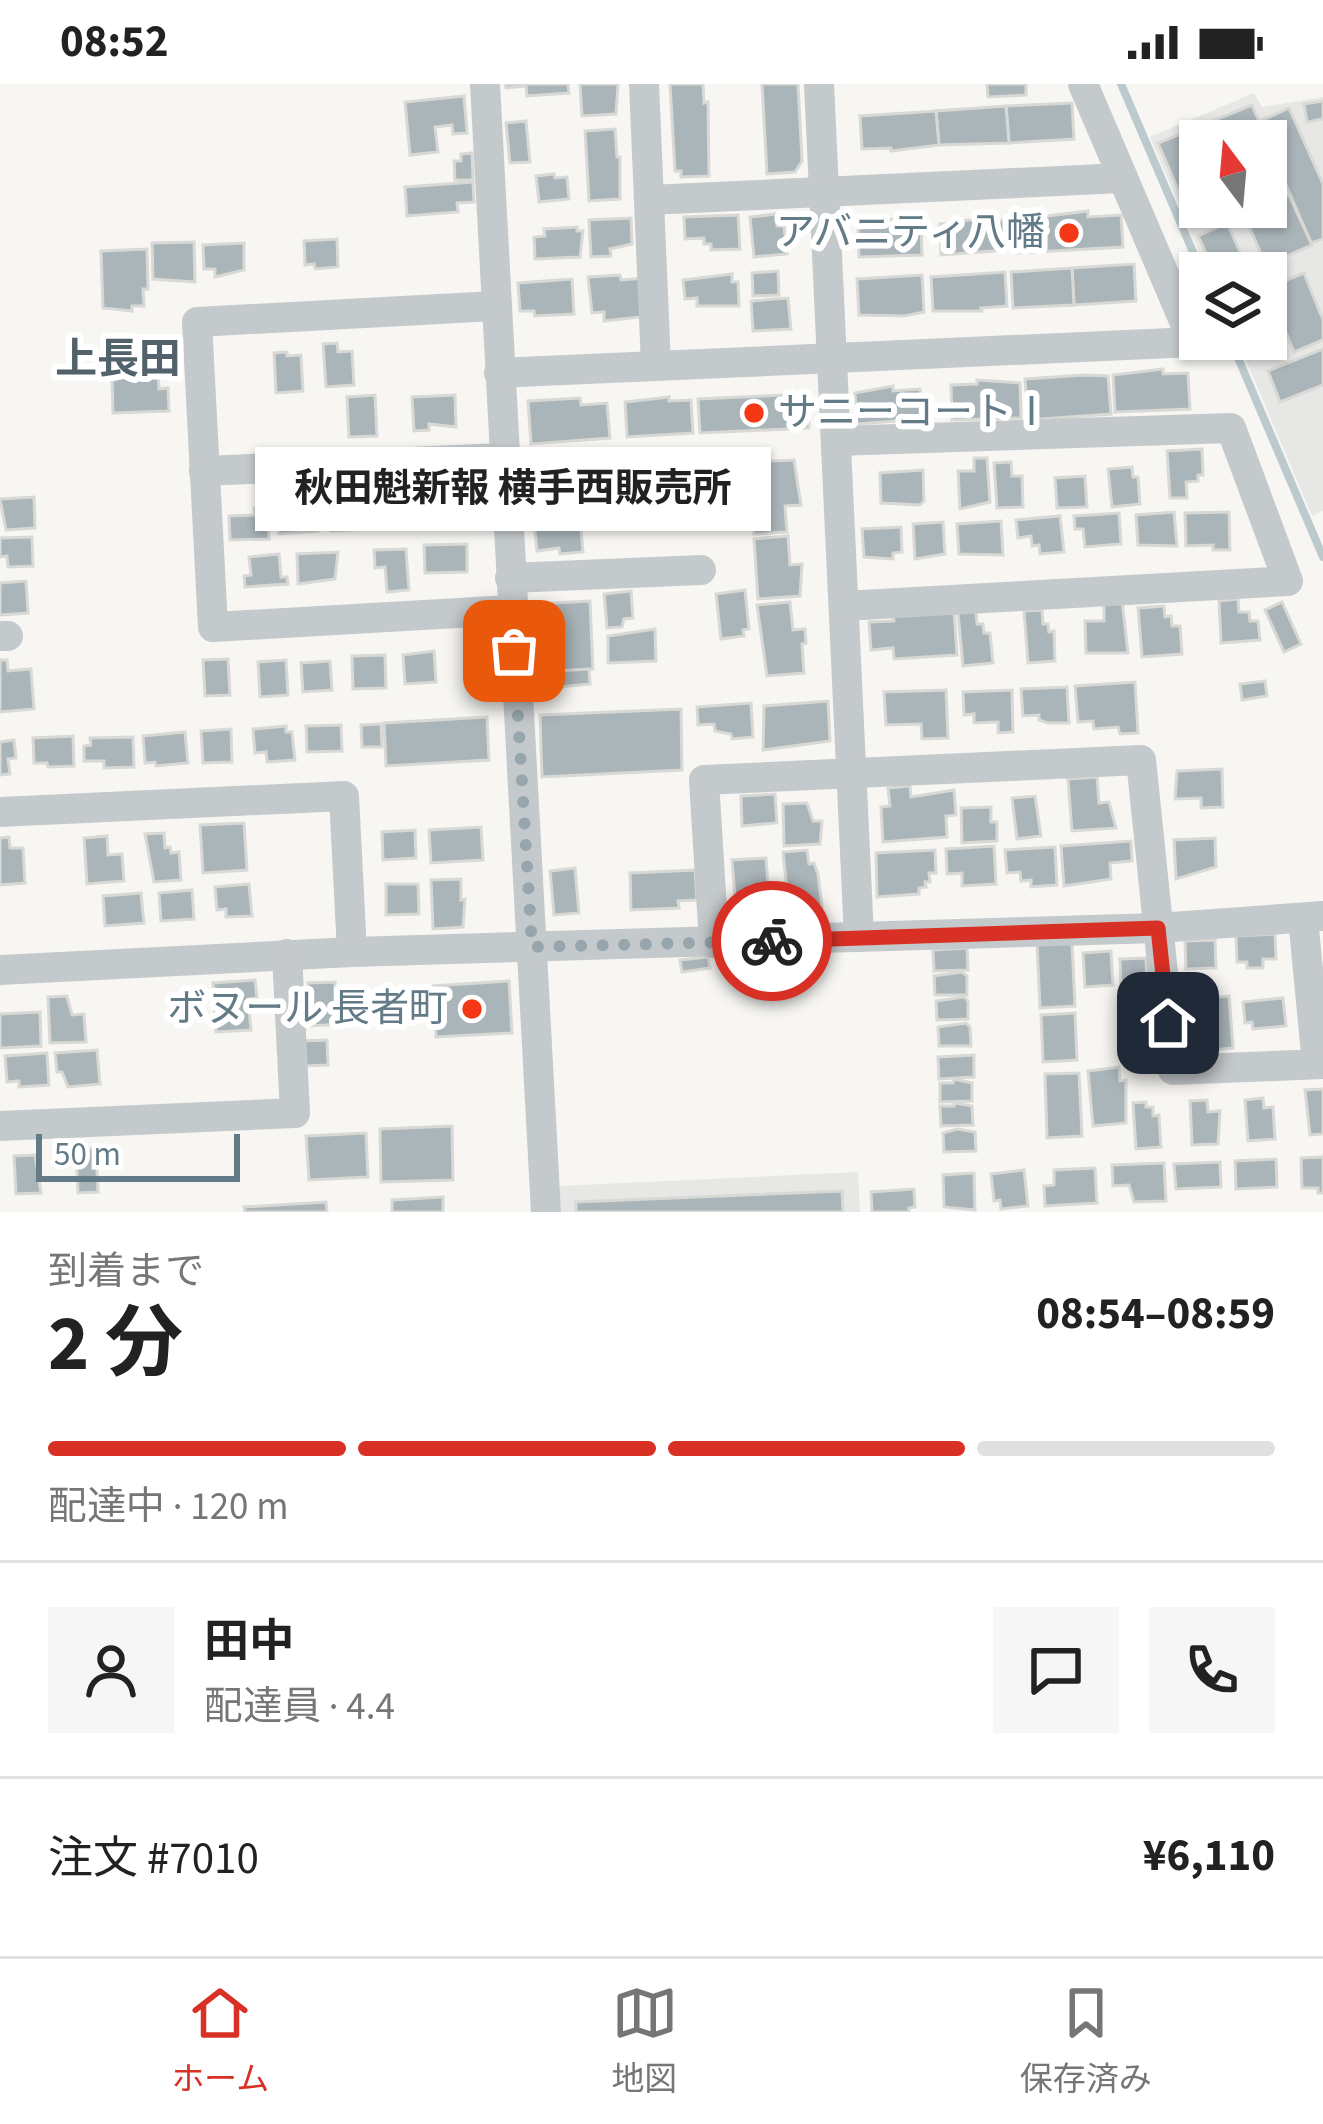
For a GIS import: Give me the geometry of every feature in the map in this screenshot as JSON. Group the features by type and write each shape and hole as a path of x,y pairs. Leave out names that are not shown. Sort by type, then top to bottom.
{"street":[{"path":"485,84 546,1212"},
{"path":"644,84 656,365"},
{"path":"819,84 860,937"},
{"path":"499,373 1193,342 1083,84"},
{"path":"649,200 1124,178"},
{"path":"495,306 197,322 212,627 511,610"},
{"path":"836,441 1231,428 1288,581 844,606"},
{"path":"204,471 502,458"},
{"path":"510,578 701,570"},
{"path":"0,970 287,954 714,943 1158,928 1313,917 1320,1064 1173,1070 1158,928 1141,760 704,780 714,943"},
{"path":"0,812 344,796 352,952"},
{"path":"0,1126 295,1113 287,954"}],"shaded area":[{"path":"1254,93 1262,107 1323,97 1323,511 1312,516 1246,360 1287,360 1287,252 1199,252 1189,228 1287,228 1287,120 1190,120"},
{"path":"1179,125 1179,205 1150,137"},
{"path":"858,1172 860,1212 561,1212 559,1186"}],"building":[{"path":"505,84 568,84 569,93 527,96 526,86 506,88"},
{"path":"580,84 618,84 616,114 582,116"},
{"path":"670,84 703,84 704,103 708,102 709,176 681,177 681,171 675,171"},
{"path":"762,84 798,84 802,161 795,172 767,174"},
{"path":"987,84 1026,84 1026,95 988,97"},
{"path":"464,96 467,133 453,134 452,125 435,127 438,152 410,155 405,102"},
{"path":"1323,101 1323,119 1307,122 1304,104"},
{"path":"1072,103 1074,139 1009,143 1006,106"},
{"path":"1252,105 1258,120 1215,120"},
{"path":"1006,106 1009,143 939,145 936,111"},
{"path":"1289,108 1323,184 1323,239 1311,243 1287,187 1287,120 1263,120"},
{"path":"936,111 939,145 862,149 860,116"},
{"path":"526,121 530,162 510,163 506,123"},
{"path":"615,129 620,199 589,201 585,131"},
{"path":"1179,135 1179,192 1158,143"},
{"path":"472,153 473,180 455,180 454,161"},
{"path":"554,174 555,178 567,177 569,199 539,202 536,176"},
{"path":"473,182 474,202 457,203 458,212 407,216 405,187"},
{"path":"1287,196 1312,245 1287,256 1287,252 1260,252 1250,228 1287,228"},
{"name":"アバニティ八幡","path":"1088,211 1088,217 1121,215 1123,247 1017,253 1015,220"},
{"path":"776,214 777,226 784,226 787,254 754,257 750,217"},
{"path":"738,215 740,249 711,250 704,238 685,239 684,217"},
{"path":"992,217 992,221 1004,220 1006,250 941,255 940,224"},
{"path":"631,218 632,244 610,249 611,256 591,257 589,220"},
{"path":"910,219 911,224 921,224 922,255 859,257 858,228 882,227 882,220"},
{"path":"577,227 583,231 580,257 535,259 534,237 545,236 544,229"},
{"path":"1229,228 1240,252 1205,252 1198,236"},
{"path":"337,239 338,267 305,265 304,241"},
{"path":"194,242 195,282 153,279 152,243"},
{"path":"244,243 244,270 215,277 215,269 204,269 203,245"},
{"path":"147,249 144,306 132,306 132,311 103,308 101,251"},
{"path":"1134,264 1136,301 1074,305 1072,268"},
{"path":"1072,268 1074,305 1013,308 1011,272"},
{"path":"778,271 779,295 753,296 752,273"},
{"path":"1005,272 1007,306 933,311 931,277"},
{"path":"1304,273 1323,320 1323,340 1294,352 1287,335 1287,280"},
{"path":"732,274 732,282 738,282 739,306 697,306 697,298 685,299 683,280"},
{"path":"620,275 621,280 646,278 649,316 604,321 604,312 592,313 588,277"},
{"path":"922,275 924,312 859,315 857,279"},
{"path":"572,279 574,314 535,316 534,311 520,311 518,283"},
{"path":"788,298 791,329 753,331 751,301"},
{"path":"337,343 338,352 352,351 354,385 326,387 323,344"},
{"path":"157,347 159,389 168,388 169,411 113,413 115,372 111,372 110,349"},
{"path":"1323,349 1323,385 1280,402 1268,371"},
{"path":"287,352 287,356 301,355 303,391 276,393 274,353"},
{"path":"1163,369 1163,374 1188,373 1190,409 1115,412 1113,375"},
{"path":"1108,376 1111,414 1028,420 1025,379"},
{"path":"977,380 1020,383 1021,418 952,420 951,385 977,384"},
{"path":"893,386 893,391 920,389 922,419 857,424 855,393"},
{"name":"サニーコートⅠ","path":"808,394 809,428 700,433 698,399"},
{"path":"375,395 377,436 349,437 347,397"},
{"path":"455,395 456,427 429,424 429,430 414,431 412,397"},
{"path":"669,397 669,401 691,400 693,433 627,437 625,402"},
{"path":"580,398 581,405 607,403 610,438 531,444 528,401"},
{"path":"1202,449 1203,475 1198,475 1198,481 1186,482 1187,498 1170,498 1167,451"},
{"path":"974,458 987,458 990,502 960,509 958,471 974,471"},
{"path":"794,460 801,505 785,506 787,532 754,534 754,462"},
{"path":"1011,462 1012,476 1022,476 1023,507 997,508 994,463"},
{"path":"1132,467 1133,477 1138,477 1140,504 1112,507 1108,469"},
{"path":"923,470 924,501 920,505 881,503 880,473"},
{"path":"474,476 472,511 432,513 430,479"},
{"path":"1085,476 1087,507 1057,508 1055,478"},
{"path":"691,489 710,489 711,520 692,520"},
{"path":"34,497 35,528 6,530 0,499"},
{"path":"344,502 344,507 363,506 364,529 331,531 329,503"},
{"path":"317,505 318,531 279,534 277,508"},
{"path":"268,507 269,539 230,540 229,516 255,515 254,508"},
{"path":"1174,512 1177,546 1138,545 1136,515"},
{"path":"1229,512 1230,550 1186,546 1185,513"},
{"path":"1119,513 1121,544 1085,547 1083,529 1075,529 1074,516"},
{"path":"1060,516 1064,552 1040,554 1031,536 1018,538 1016,520"},
{"path":"580,517 583,552 537,551 534,522"},
{"path":"1001,521 1003,555 959,554 957,524"},
{"path":"943,522 945,554 915,559 913,524"},
{"path":"901,527 902,552 893,553 893,559 864,557 862,529"},
{"path":"788,536 790,565 802,564 800,596 758,599 754,539"},
{"path":"32,537 33,566 8,567 7,556 0,557 0,538"},
{"path":"467,544 467,572 425,573 424,545"},
{"path":"406,549 409,590 387,592 385,567 375,568 374,550"},
{"path":"338,552 335,579 298,584 297,554"},
{"path":"279,554 281,577 287,577 288,584 245,587 244,576 251,575 249,557"},
{"path":"26,581 28,613 0,615 0,583"},
{"path":"745,590 749,629 743,630 744,636 721,639 716,594"},
{"path":"631,591 633,618 624,619 622,627 607,628 604,594"},
{"path":"1238,599 1239,612 1249,612 1250,621 1258,621 1260,640 1221,643 1219,601"},
{"path":"1104,600 1122,600 1128,653 1086,653 1085,621 1104,621"},
{"path":"590,601 593,669 557,671 553,603"},
{"path":"790,602 793,630 805,629 804,673 767,676 757,605"},
{"path":"1282,602 1301,644 1284,652 1265,610"},
{"path":"1164,606 1172,626 1180,626 1182,654 1142,657 1138,608"},
{"path":"1042,610 1043,624 1054,631 1055,661 1028,663 1024,611"},
{"path":"976,611 977,624 990,633 993,663 963,666 958,613"},
{"path":"954,612 957,655 894,659 893,648 871,650 869,622 894,621 893,615"},
{"path":"655,629 656,661 608,663 608,636"},
{"path":"434,651 436,682 405,684 403,655"},
{"path":"385,655 386,688 353,689 352,656"},
{"path":"228,659 230,695 205,696 203,660"},
{"path":"0,660 7,660 8,671 31,669 34,709 0,712"},
{"path":"286,660 288,695 260,697 258,662"},
{"path":"330,661 332,690 303,692 301,663"},
{"path":"589,669 590,684 559,687 558,671"},
{"path":"1265,681 1267,696 1242,700 1240,684"},
{"path":"1135,682 1138,733 1120,734 1118,727 1094,729 1093,721 1078,722 1075,686"},
{"path":"1067,687 1069,723 1023,716 1021,689"},
{"path":"946,690 948,738 922,739 921,724 886,725 884,692"},
{"path":"1012,690 1013,732 998,733 998,722 974,723 974,714 964,715 963,692"},
{"path":"828,701 830,741 763,750 764,706"},
{"path":"751,703 753,737 732,739 731,734 715,731 714,724 698,725 697,707"},
{"path":"681,709 682,770 542,777 540,715"},
{"path":"487,717 489,760 386,766 384,723"},
{"path":"381,724 382,747 362,747 361,725"},
{"path":"341,725 342,751 307,752 306,726"},
{"path":"286,726 286,732 292,732 295,760 267,762 266,752 255,753 253,729"},
{"path":"231,729 232,762 203,763 201,731"},
{"path":"185,732 188,763 145,763 143,736"},
{"path":"73,736 74,766 34,763 33,738"},
{"path":"133,737 134,767 104,768 104,761 84,761 84,746 91,745 90,738"},
{"path":"14,740 16,758 8,759 10,774 0,775 0,742"},
{"path":"1222,769 1223,807 1201,808 1201,798 1175,799 1177,771"},
{"path":"1097,777 1099,803 1109,802 1116,828 1072,831 1068,779"},
{"path":"910,786 911,797 954,790 956,815 946,816 947,837 883,842 881,807 890,806 888,788"},
{"path":"775,794 777,823 742,826 741,796"},
{"path":"1035,796 1041,836 1017,839 1012,798"},
{"path":"807,803 813,821 822,821 820,844 784,846 783,804"},
{"path":"991,807 997,841 962,843 961,808"},
{"path":"244,823 247,870 203,873 200,825"},
{"path":"481,827 483,860 431,863 429,830"},
{"path":"415,830 416,858 383,860 382,832"},
{"path":"164,833 165,848 179,852 181,880 154,882 145,834"},
{"path":"107,836 108,855 122,854 124,881 87,884 84,838"},
{"path":"9,837 10,848 23,848 25,883 0,885 0,838"},
{"path":"1215,838 1216,867 1176,879 1174,840"},
{"path":"1131,841 1132,861 1110,863 1111,879 1064,886 1061,846"},
{"path":"994,846 996,884 962,886 962,873 947,874 946,849"},
{"path":"1055,847 1057,885 1031,887 1031,880 1021,881 1020,872 1007,873 1005,850"},
{"path":"807,850 809,864 814,863 818,874 822,907 789,911 783,852"},
{"path":"935,850 936,873 929,873 930,882 919,888 919,894 877,897 876,853"},
{"path":"766,858 769,899 735,897 732,860"},
{"path":"575,868 579,913 554,915 550,871"},
{"path":"695,870 697,900 678,901 679,908 631,910 630,873"},
{"path":"461,879 463,927 433,929 431,880"},
{"path":"249,884 252,916 226,917 226,909 217,910 215,887"},
{"path":"386,884 418,884 419,914 386,915"},
{"path":"192,890 194,919 161,921 159,893"},
{"path":"141,893 144,923 105,926 103,896"},
{"path":"1275,934 1276,959 1263,959 1263,968 1237,962 1236,936"},
{"path":"1215,940 1216,968 1186,969 1185,941"},
{"path":"1072,943 1075,1006 1040,1008 1037,944"},
{"path":"967,948 968,970 934,971 933,950"},
{"path":"1111,951 1113,985 1085,987 1083,953"},
{"path":"708,957 710,968 682,972 680,960"},
{"path":"1146,958 1147,987 1121,988 1120,959"},
{"path":"962,972 967,976 967,995 935,995 934,976"},
{"path":"255,980 257,998 248,999 251,1030 216,1032 213,983"},
{"name":"ボヌール 長者町","path":"509,981 512,1033 436,1037 433,986"},
{"path":"335,982 335,998 345,998 346,1024 307,1026 308,983"},
{"path":"67,996 72,1015 84,1014 86,1042 50,1043 48,997"},
{"path":"1229,996 1233,1048 1202,1051 1199,1022 1206,1021 1204,998"},
{"path":"964,997 968,1019 937,1020 936,1001"},
{"path":"1283,998 1286,1026 1253,1029 1252,1022 1245,1023 1243,1002"},
{"path":"40,1012 41,1046 0,1048 0,1014"},
{"path":"1075,1013 1077,1060 1043,1062 1041,1015"},
{"path":"1149,1017 1151,1048 1125,1050 1123,1019"},
{"path":"966,1023 971,1046 939,1046 938,1027"},
{"path":"327,1040 328,1065 304,1066 304,1041"},
{"path":"97,1050 100,1084 68,1087 62,1072 57,1072 55,1053"},
{"path":"47,1053 49,1085 19,1087 19,1081 7,1082 5,1056"},
{"path":"974,1055 974,1077 939,1079 938,1057"},
{"path":"1119,1067 1120,1081 1126,1080 1126,1123 1093,1126 1088,1071"},
{"path":"1079,1073 1082,1136 1047,1138 1045,1074"},
{"path":"954,1079 972,1083 972,1101 940,1102 940,1083"},
{"path":"1323,1089 1323,1134 1310,1135 1305,1090"},
{"path":"1263,1098 1264,1108 1273,1107 1275,1139 1248,1141 1245,1100"},
{"path":"1207,1100 1208,1112 1220,1111 1218,1144 1192,1145 1190,1101"},
{"path":"1146,1102 1146,1107 1153,1107 1153,1116 1159,1115 1161,1147 1136,1149 1133,1103"},
{"path":"940,1106 972,1106 973,1125 941,1126"},
{"path":"452,1126 453,1180 381,1182 380,1129"},
{"path":"975,1132 976,1151 944,1152 943,1133"},
{"path":"366,1133 368,1177 309,1180 306,1136"},
{"path":"96,1148 98,1192 78,1193 76,1149"},
{"path":"35,1155 41,1193 16,1194 14,1156"},
{"path":"1323,1157 1323,1193 1318,1188 1302,1188 1301,1158"},
{"path":"1276,1159 1277,1187 1236,1189 1235,1161"},
{"path":"1220,1162 1221,1187 1176,1189 1174,1164"},
{"path":"1164,1163 1166,1201 1134,1202 1129,1185 1113,1186 1112,1165"},
{"path":"1095,1168 1097,1203 1045,1206 1044,1186 1054,1185 1054,1170"},
{"path":"1024,1170 1028,1206 1001,1209 1000,1200 994,1201 991,1174"},
{"path":"974,1173 975,1210 944,1207 943,1175"},
{"path":"914,1189 915,1207 909,1212 872,1212 871,1192"},
{"path":"842,1191 843,1212 576,1212 576,1202"},
{"path":"443,1197 443,1212 392,1212 392,1200"},
{"path":"326,1202 327,1212 245,1212 244,1207"}],"waterway":[{"path":"1121,84 1193,252"},
{"path":"1239,360 1323,557"}],"way so far":[{"path":"514,651 532,947 772,941"}],"place":[{"name":"アバニティ八幡","path":"1069,233"},
{"name":"サニーコートⅠ","path":"754,413"},
{"name":"秋田魁新報 横手西販売所","path":"514,651"},
{"name":"ボヌール 長者町","path":"472,1009"}],"district":[{"name":"上長田","path":"118,360"}],"route":[{"path":"772,941 1158,928 1168,1023"}]}
